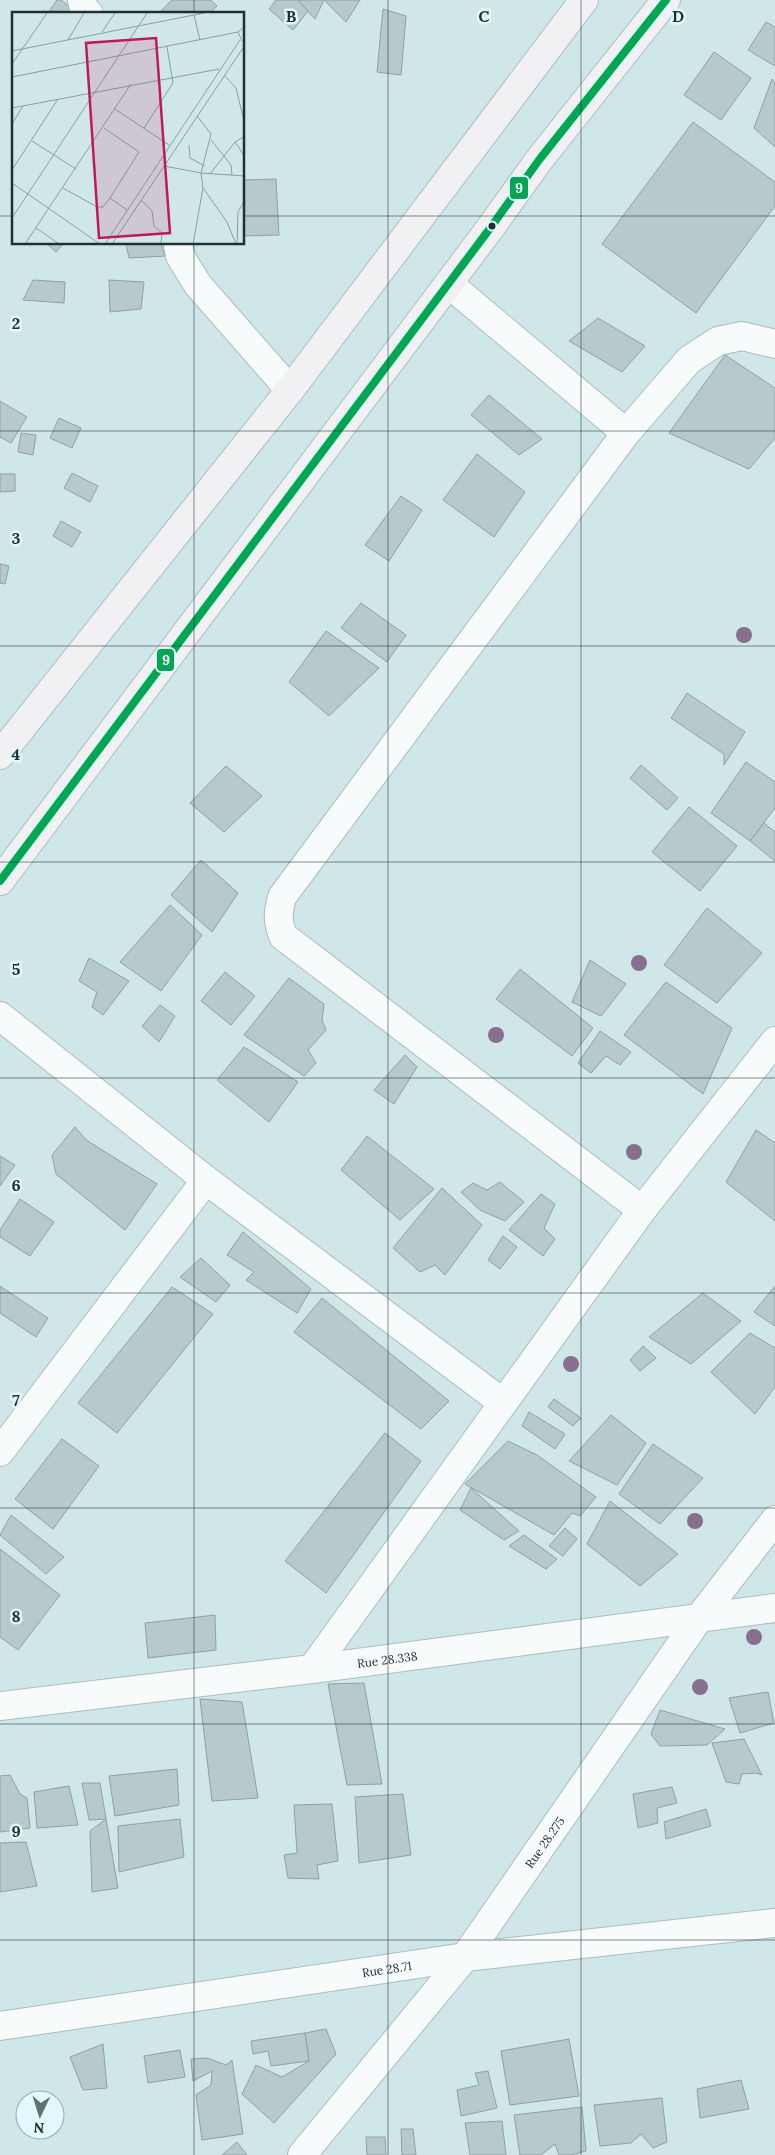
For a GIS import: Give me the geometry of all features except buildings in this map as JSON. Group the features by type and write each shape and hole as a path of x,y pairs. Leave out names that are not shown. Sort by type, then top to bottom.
{"main road":[{"path":"2,749 290,390 584,0"},
{"path":"0,881 449,284 539,160 666,0"}],"street":[{"path":"82,0 84,9 87,12"},
{"path":"178,245 180,256 198,285 290,390"},
{"path":"449,284 626,433"},
{"path":"642,1210 283,936 279,925 278,911 282,897 626,433 689,360 718,341 742,336 775,344"},
{"path":"0,1016 206,1180 502,1402"},
{"path":"312,1669 502,1402 642,1210 775,1041"},
{"path":"0,1452 206,1180"},
{"name":"Rue 28.275","path":"302,2155 465,1957 698,1618 775,1520"},
{"name":"Rue 28.338","path":"0,1706 312,1669 775,1608"},
{"name":"Rue 28.71","path":"0,2026 465,1957 775,1923"}],"transit line":[{"name":"9","path":"0,881 491,227 539,160 666,0"}]}
